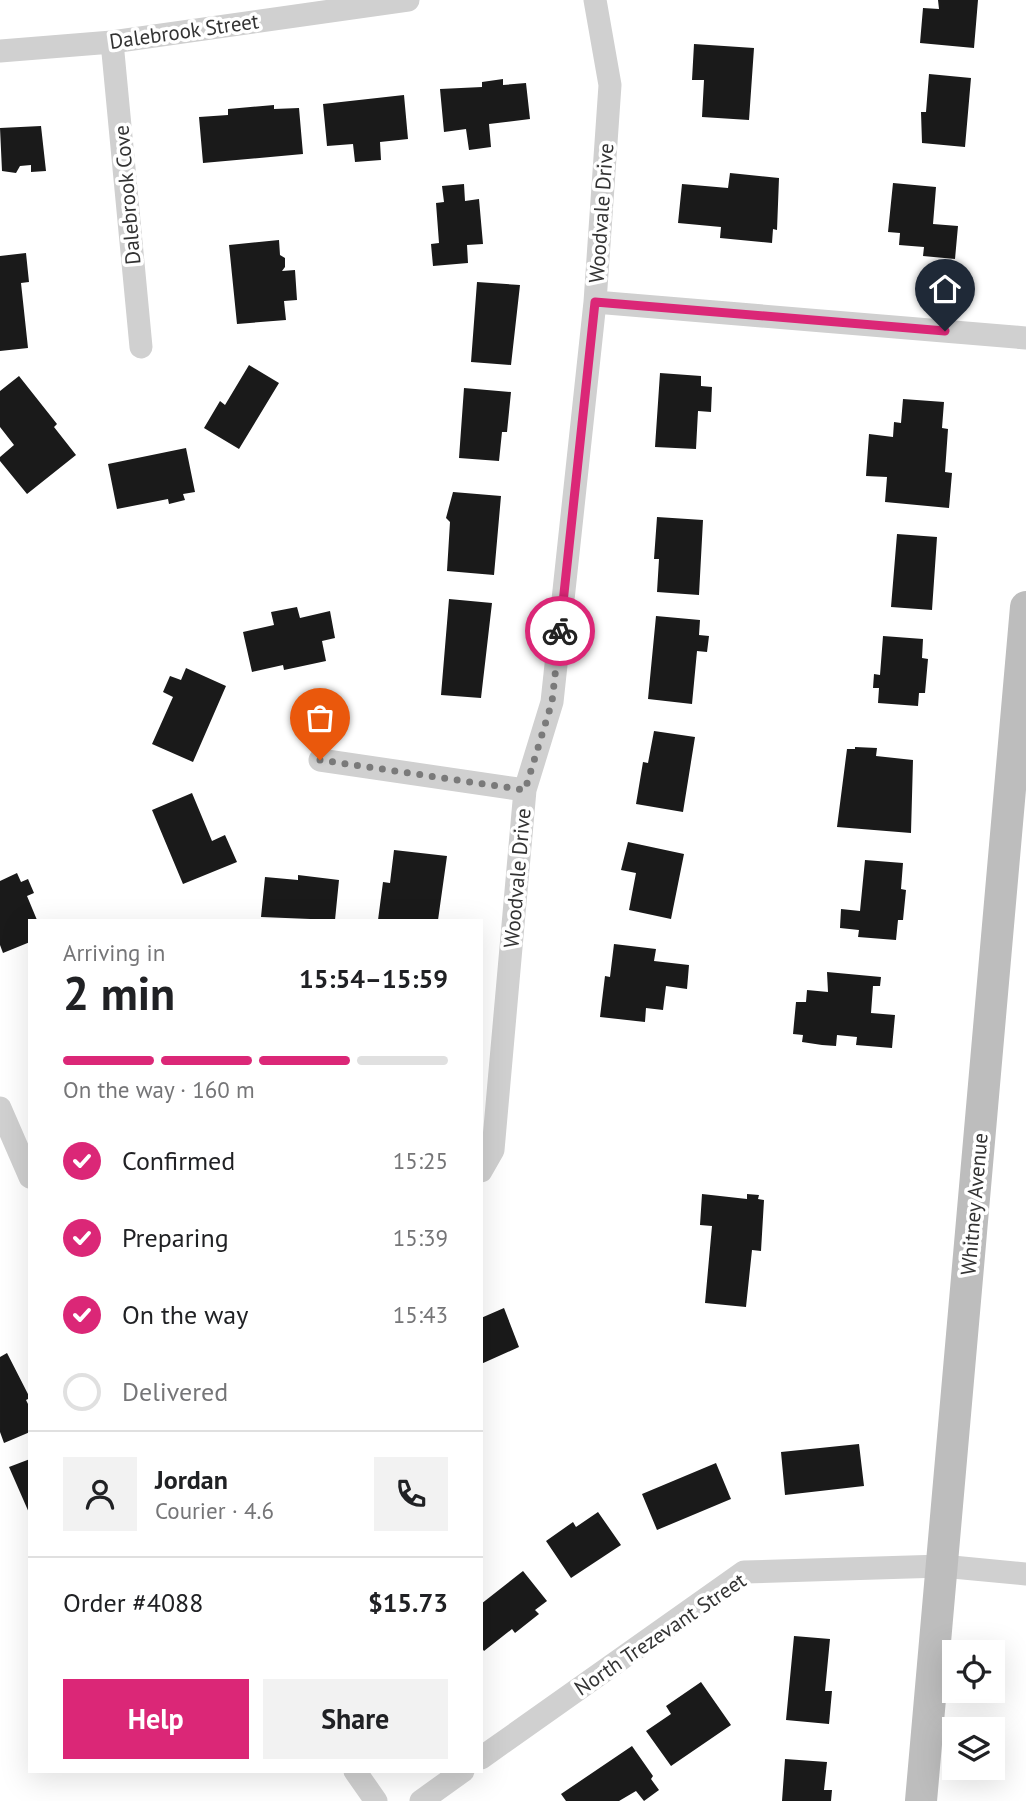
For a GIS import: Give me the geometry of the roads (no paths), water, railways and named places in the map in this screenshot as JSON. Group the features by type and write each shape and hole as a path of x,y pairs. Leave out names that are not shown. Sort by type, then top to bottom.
{"main road":[{"name":"Whitney Avenue","path":"921,1801 1026,607"}],"street":[{"name":"Dalebrook Street","path":"0,51 113,42 408,0"},
{"name":"Woodvale Drive","path":"483,1168 494,1150 525,790 552,702 595,302 610,85 595,0"},
{"name":"Dalebrook Cove","path":"113,42 141,347"},
{"path":"595,302 1026,338"},
{"path":"320,760 525,790"},
{"path":"0,1108 28,1172"},
{"name":"North Trezevant Street","path":"483,1757 744,1572 942,1566 1026,1574"},
{"path":"356,1773 376,1801"},
{"path":"421,1801 460,1773"}]}
